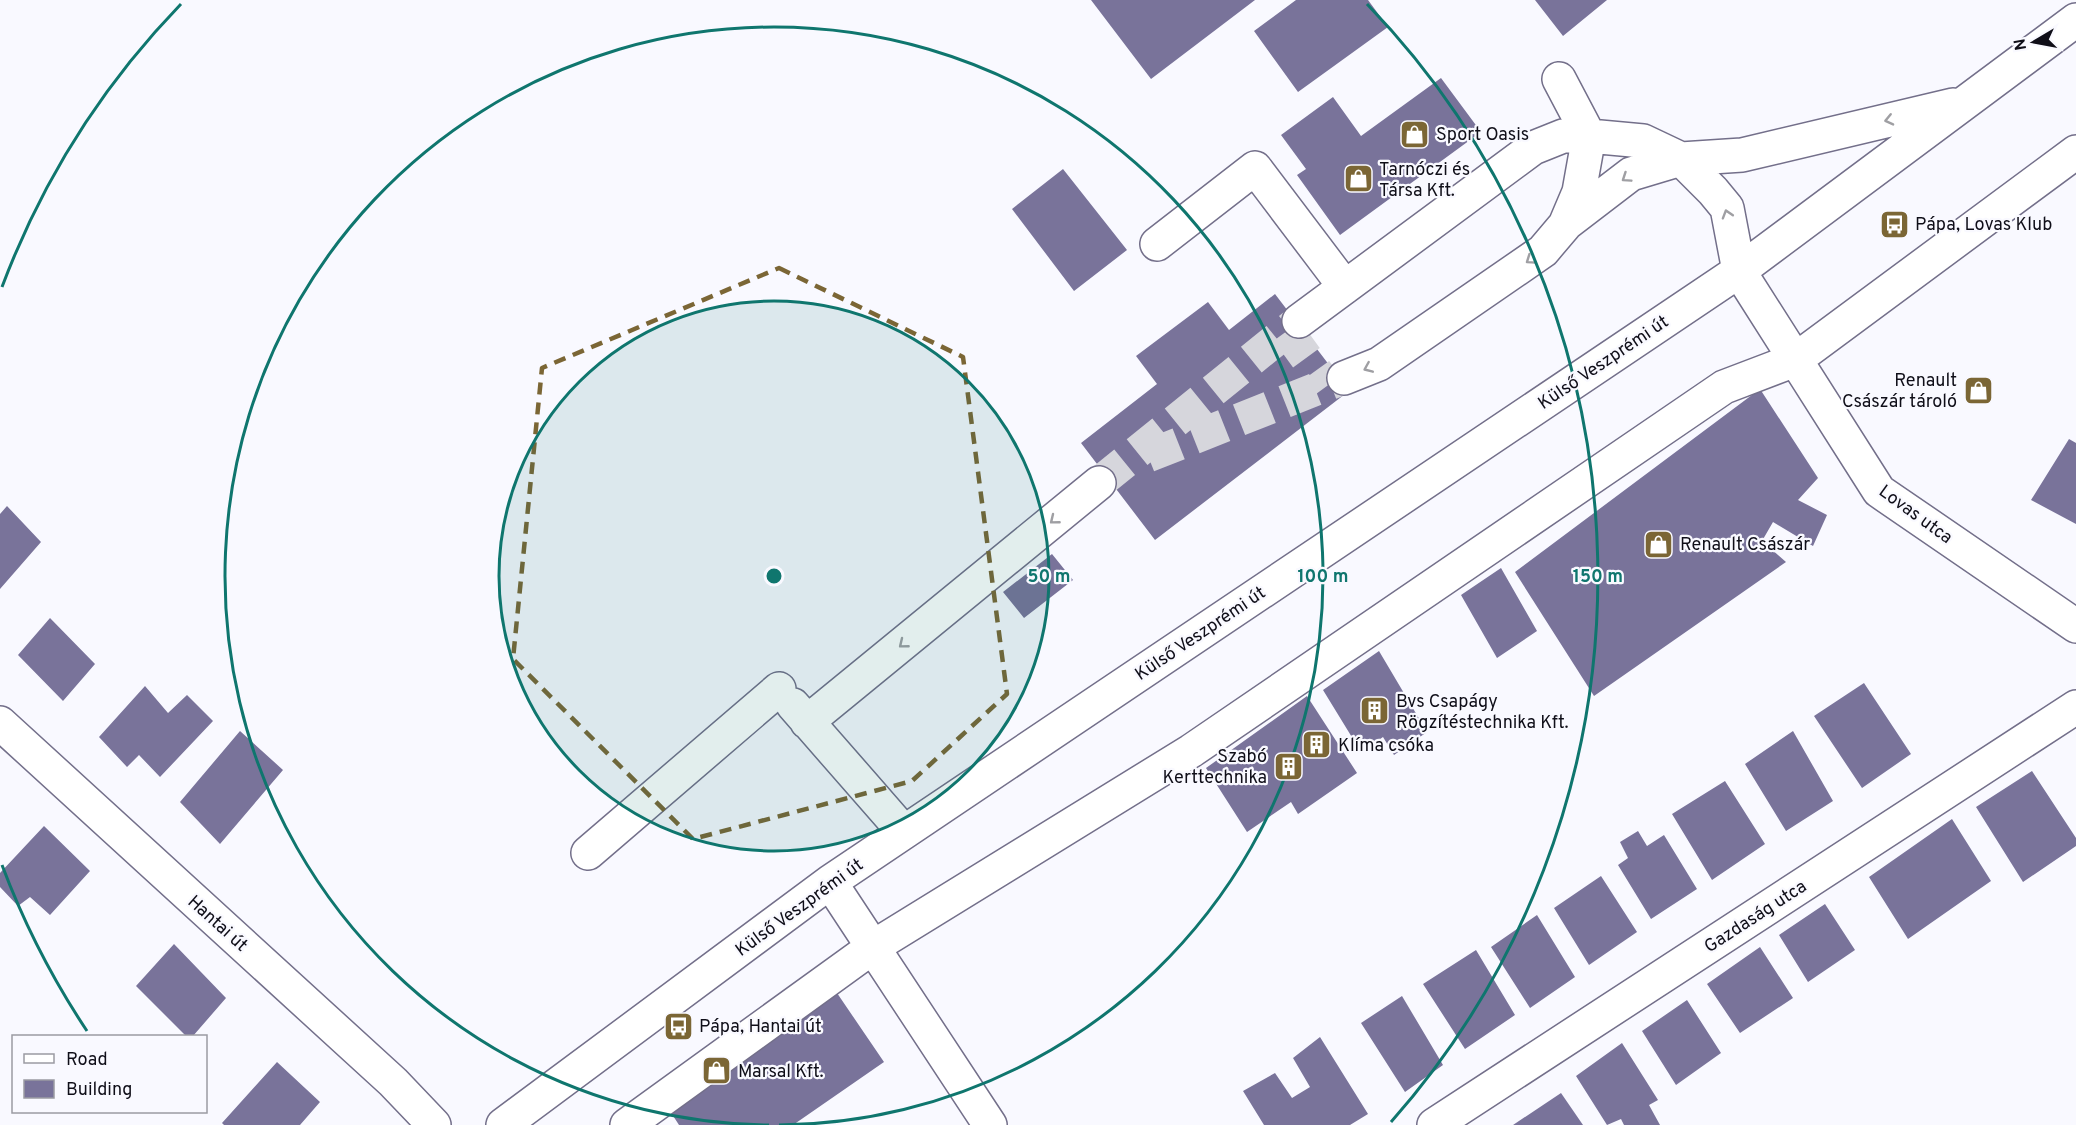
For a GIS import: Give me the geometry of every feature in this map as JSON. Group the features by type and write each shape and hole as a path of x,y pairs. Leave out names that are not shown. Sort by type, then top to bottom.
{"street":[{"name":"Külső Veszprémi út","path":"503,1125 830,882 1739,271 2076,20"},
{"path":"1565,225 1579,192 1589,136 1565,89 1643,141 1681,159 1713,191 1727,208 1739,271"},
{"path":"1344,378 1379,364 1543,250 1565,225 1631,174 1681,159 1742,155 1966,102"},
{"path":"1299,321 1533,148 1563,136 1643,141"},
{"path":"627,1125 873,947 1191,752 1724,387 1796,360 2076,152"},
{"path":"1157,244 1255,168 1337,293"},
{"name":"Lovas utca","path":"1739,271 1879,491 2076,626"},
{"path":"807,722 1099,483"},
{"path":"588,853 772,681 904,832"},
{"name":"Gazdaság utca","path":"1434,1125 2076,707"},
{"name":"Hantai út","path":"0,723 393,1082 435,1125"},
{"path":"830,882 990,1125"}],"highlighted area":[{"path":"779,268 963,357 1007,694 912,781 693,839 513,659 542,368"}],"building":[{"path":"1091,0 1255,0 1151,79"},
{"path":"1296,0 1368,0 1388,27 1298,92 1254,31"},
{"path":"1535,0 1607,0 1563,36"},
{"path":"1441,78 1481,132 1340,235 1297,175 1306,169 1281,135 1333,97 1361,136"},
{"path":"1063,169 1127,250 1074,291 1012,209"},
{"path":"1275,294 1349,391 1155,540 1081,443 1157,384 1136,356 1208,302 1229,330"},
{"name":"Renault Császár","path":"1760,389 1818,478 1798,500 1827,515 1813,546 1773,522 1762,541 1786,562 1594,696 1515,572"},
{"path":"2069,439 2076,443 2076,524 2031,500"},
{"path":"7,506 41,542 0,589 0,514"},
{"path":"1052,554 1073,580 1024,618 1003,592"},
{"path":"1501,568 1537,631 1497,658 1461,595"},
{"path":"50,618 95,664 63,701 18,655"},
{"name":"Bvs Csapágy Rögzítéstechnika Kft.","path":"1379,651 1427,732 1394,755 1383,737 1361,752 1323,690"},
{"path":"1864,683 1911,754 1862,788 1814,716"},
{"path":"145,686 168,713 187,695 213,721 160,777 139,755 127,767 99,737"},
{"path":"1307,696 1357,773 1298,814 1291,802 1247,832 1206,768"},
{"path":"240,731 283,770 220,844 180,802"},
{"path":"1793,731 1833,801 1786,831 1745,764"},
{"path":"2032,771 2076,838 2076,846 2023,882 1976,807"},
{"path":"1725,781 1765,844 1712,880 1672,814"},
{"path":"1952,819 1991,881 1908,939 1869,877"},
{"path":"44,826 90,871 50,915 30,897 18,906 0,887 0,873"},
{"path":"1638,831 1647,846 1664,835 1697,889 1651,919 1618,865 1628,858 1620,842"},
{"path":"1601,876 1637,932 1589,965 1554,908"},
{"path":"1825,904 1855,950 1808,982 1779,935"},
{"path":"1537,915 1575,977 1530,1008 1491,947"},
{"path":"174,944 226,998 194,1035 185,1035 136,986"},
{"path":"1760,947 1793,998 1740,1033 1707,984"},
{"path":"1476,950 1515,1015 1465,1049 1423,984"},
{"path":"837,993 884,1062 793,1125 679,1125 670,1111 793,1025 796,1010"},
{"path":"1402,996 1443,1065 1405,1092 1361,1023"},
{"path":"1687,1000 1721,1053 1676,1085 1642,1031"},
{"path":"1320,1037 1368,1114 1350,1125 1264,1125 1243,1091 1275,1073 1292,1098 1310,1087 1293,1058"},
{"path":"1622,1043 1658,1100 1649,1105 1660,1125 1624,1125 1621,1119 1607,1125 1576,1076"},
{"path":"277,1062 320,1102 300,1125 224,1125 222,1123"},
{"path":"1561,1093 1583,1125 1513,1125"}],"tunnel":[{"path":"1099,483 1299,321"},
{"path":"1287,331 1327,386"},
{"path":"1148,456 1344,378"}],"place":[{"name":"Sport Oasis","path":"1415,134"},
{"name":"Tarnóczi és Társa Kft.","path":"1358,179"},
{"name":"Pápa, Lovas Klub","path":"1894,224"},
{"name":"Renault Császár tároló","path":"1978,390"},
{"name":"Renault Császár","path":"1659,544"},
{"name":"Bvs Csapágy Rögzítéstechnika Kft.","path":"1375,711"},
{"name":"Klíma csóka","path":"1317,745"},
{"name":"Szabó Kerttechnika","path":"1288,766"},
{"name":"Pápa, Hantai út","path":"678,1026"},
{"name":"Marsal Kft.","path":"717,1071"}]}
